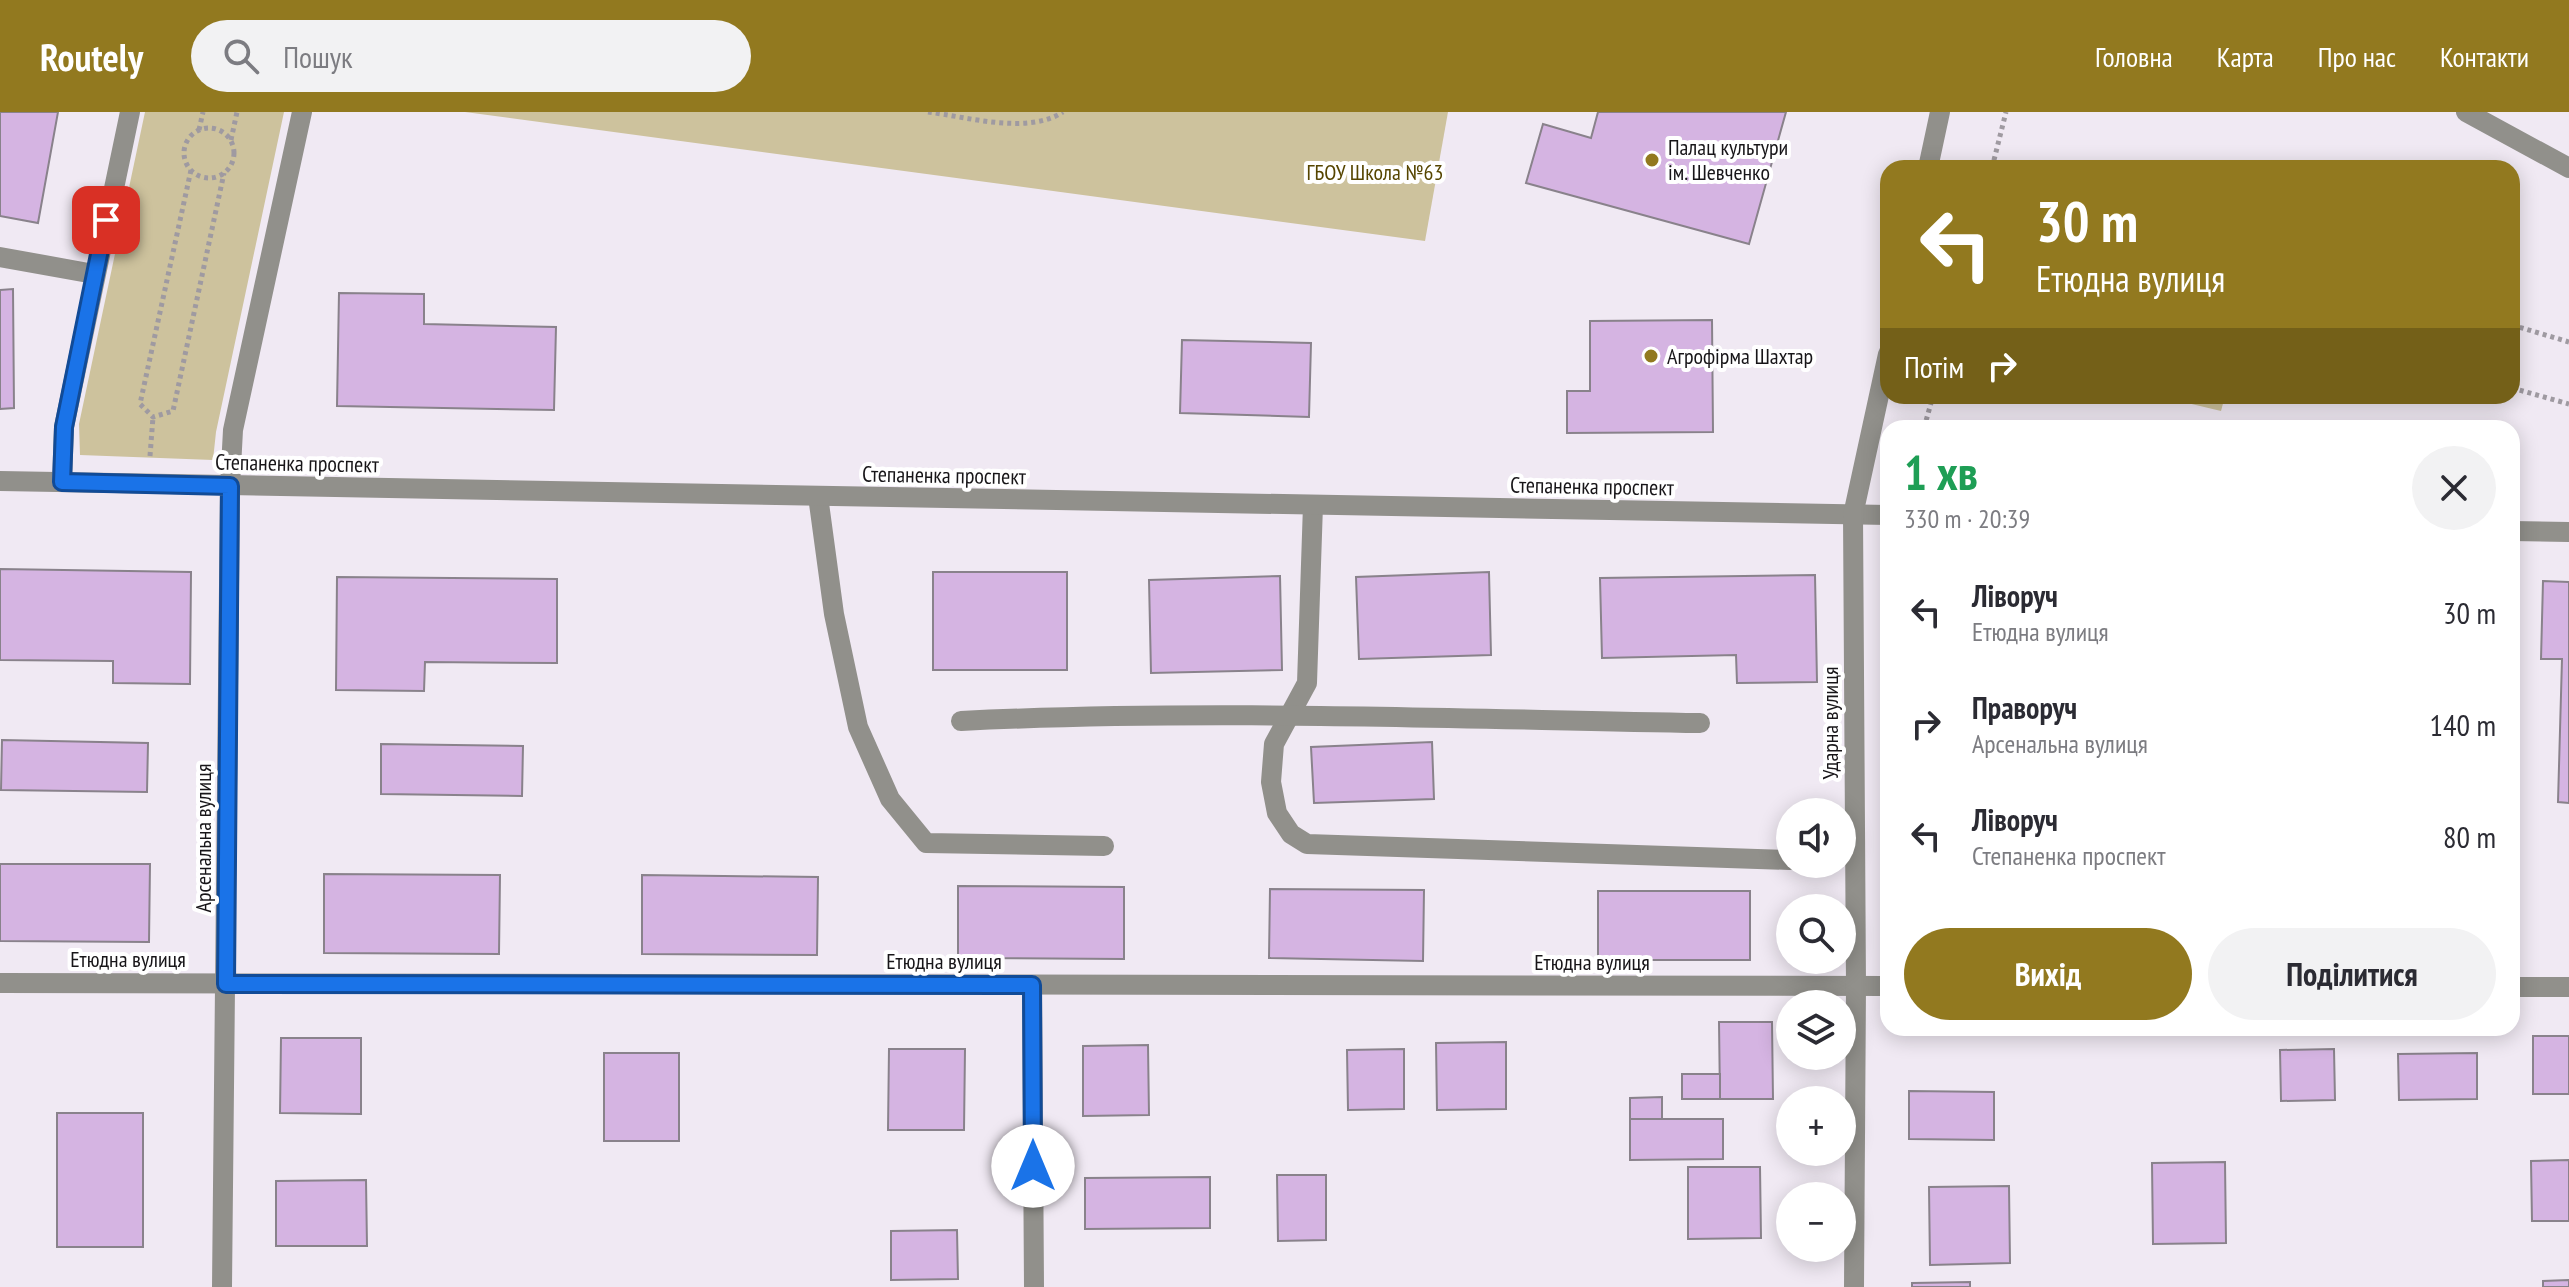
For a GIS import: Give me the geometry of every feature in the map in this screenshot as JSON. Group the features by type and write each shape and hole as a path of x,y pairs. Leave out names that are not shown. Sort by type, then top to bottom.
{"street":[{"path":"62,482 64,427 130,112"},
{"name":"Арсенальна вулиця","path":"222,1287 233,430 302,112"},
{"path":"1930,160 1940,112"},
{"path":"2466,112 2569,168"},
{"path":"0,257 94,274"},
{"name":"Ударна вулиця","path":"1850,798 1853,515 1880,391"},
{"name":"Степаненка проспект","path":"0,481 1880,515"},
{"path":"818,496 834,614 858,727 890,799 926,843 1104,846"},
{"path":"1313,505 1307,683 1274,744 1271,782 1277,813 1291,834 1307,844 1776,860"},
{"path":"2520,531 2569,532"},
{"path":"961,721 1062,716 1288,716 1700,723"},
{"name":"Ударна вулиця","path":"1850,878 1856,986 1854,1287"},
{"name":"Етюдна вулиця","path":"0,983 1880,986"},
{"path":"1032,985 1034,1287"},
{"path":"2520,987 2569,987"}],"path":[{"path":"199,131 203,112"},
{"path":"231,140 213,128 192,135 184,155 191,170 206,178 217,177 233,162 231,140 237,112"},
{"path":"928,112 1026,124 1049,121 1063,112"},
{"path":"1994,160 2006,112"},
{"path":"191,170 140,404 153,417 173,411 224,173"},
{"path":"2520,327 2569,342"},
{"path":"2520,390 2569,404"}],"green space":[{"path":"145,112 284,112 216,432 213,460 80,455 79,424"},
{"name":"ГБОУ Школа №63","path":"465,112 1448,112 1425,241"},
{"path":"2192,404 2223,404 2221,411"}],"building":[{"path":"0,112 58,112 38,223 0,216"},
{"name":"Палац культури ім. Шевченко","path":"1598,112 1786,112 1749,244 1526,183 1543,124 1591,138"},
{"path":"13,289 14,408 0,409 0,290"},
{"path":"339,293 424,294 424,324 556,327 554,410 337,406"},
{"name":"Агрофірма Шахтар","path":"1712,320 1713,432 1567,433 1567,391 1590,391 1590,321"},
{"path":"1182,340 1311,343 1309,417 1180,413"},
{"path":"0,569 191,572 190,684 113,683 113,661 0,660"},
{"path":"933,572 1067,572 1067,670 933,670"},
{"path":"1489,572 1491,655 1359,659 1356,577"},
{"path":"1815,575 1817,682 1737,683 1736,655 1602,658 1600,578"},
{"path":"1280,576 1282,670 1151,673 1149,580"},
{"path":"337,577 557,579 557,663 425,662 424,691 336,690"},
{"path":"2543,581 2569,582 2569,803 2558,802 2562,659 2541,659"},
{"path":"2,740 148,743 147,792 1,790"},
{"path":"1432,742 1434,799 1314,803 1311,747"},
{"path":"381,744 523,746 522,796 381,794"},
{"path":"0,864 150,864 149,942 0,941"},
{"path":"324,874 500,875 499,954 324,953"},
{"path":"642,875 818,877 817,955 642,954"},
{"path":"958,886 1124,887 1124,959 958,958"},
{"path":"1270,889 1424,890 1423,961 1269,958"},
{"path":"1598,891 1750,891 1750,960 1598,960"},
{"path":"1719,1022 1772,1022 1773,1099 1720,1099"},
{"path":"2533,1036 2569,1036 2569,1094 2533,1094"},
{"path":"281,1038 361,1038 361,1114 280,1113"},
{"path":"1506,1042 1506,1109 1437,1110 1436,1043"},
{"path":"1148,1045 1149,1115 1083,1116 1083,1046"},
{"path":"889,1049 965,1049 964,1130 888,1130"},
{"path":"1404,1049 1404,1109 1348,1110 1347,1050"},
{"path":"2334,1049 2335,1100 2281,1101 2280,1050"},
{"path":"604,1053 679,1053 679,1141 604,1141"},
{"path":"2477,1053 2477,1099 2399,1100 2398,1054"},
{"path":"1682,1074 1720,1074 1720,1099 1682,1099"},
{"path":"1909,1091 1994,1092 1994,1140 1909,1139"},
{"path":"1662,1097 1662,1119 1630,1119 1630,1098"},
{"path":"57,1113 143,1113 143,1247 57,1247"},
{"path":"1630,1119 1723,1119 1723,1159 1630,1160"},
{"path":"2569,1160 2569,1221 2532,1221 2531,1161"},
{"path":"2225,1162 2226,1243 2153,1244 2152,1163"},
{"path":"1688,1167 1760,1167 1761,1238 1688,1239"},
{"path":"1277,1175 1326,1175 1326,1240 1278,1241"},
{"path":"1210,1177 1210,1228 1085,1229 1085,1178"},
{"path":"366,1180 367,1246 276,1246 276,1181"},
{"path":"2009,1186 2010,1263 1930,1265 1929,1187"},
{"path":"957,1230 958,1279 891,1280 891,1231"},
{"path":"2569,1280 2569,1287 2543,1287 2543,1281"},
{"path":"1970,1282 1970,1287 1912,1287 1912,1283"}],"place":[{"name":"Палац культури ім. Шевченко","path":"1652,160"},
{"name":"Агрофірма Шахтар","path":"1651,356"}],"route":[{"path":"106,220 64,427 62,482 230,486 226,984 1032,985 1033,1166"}]}
